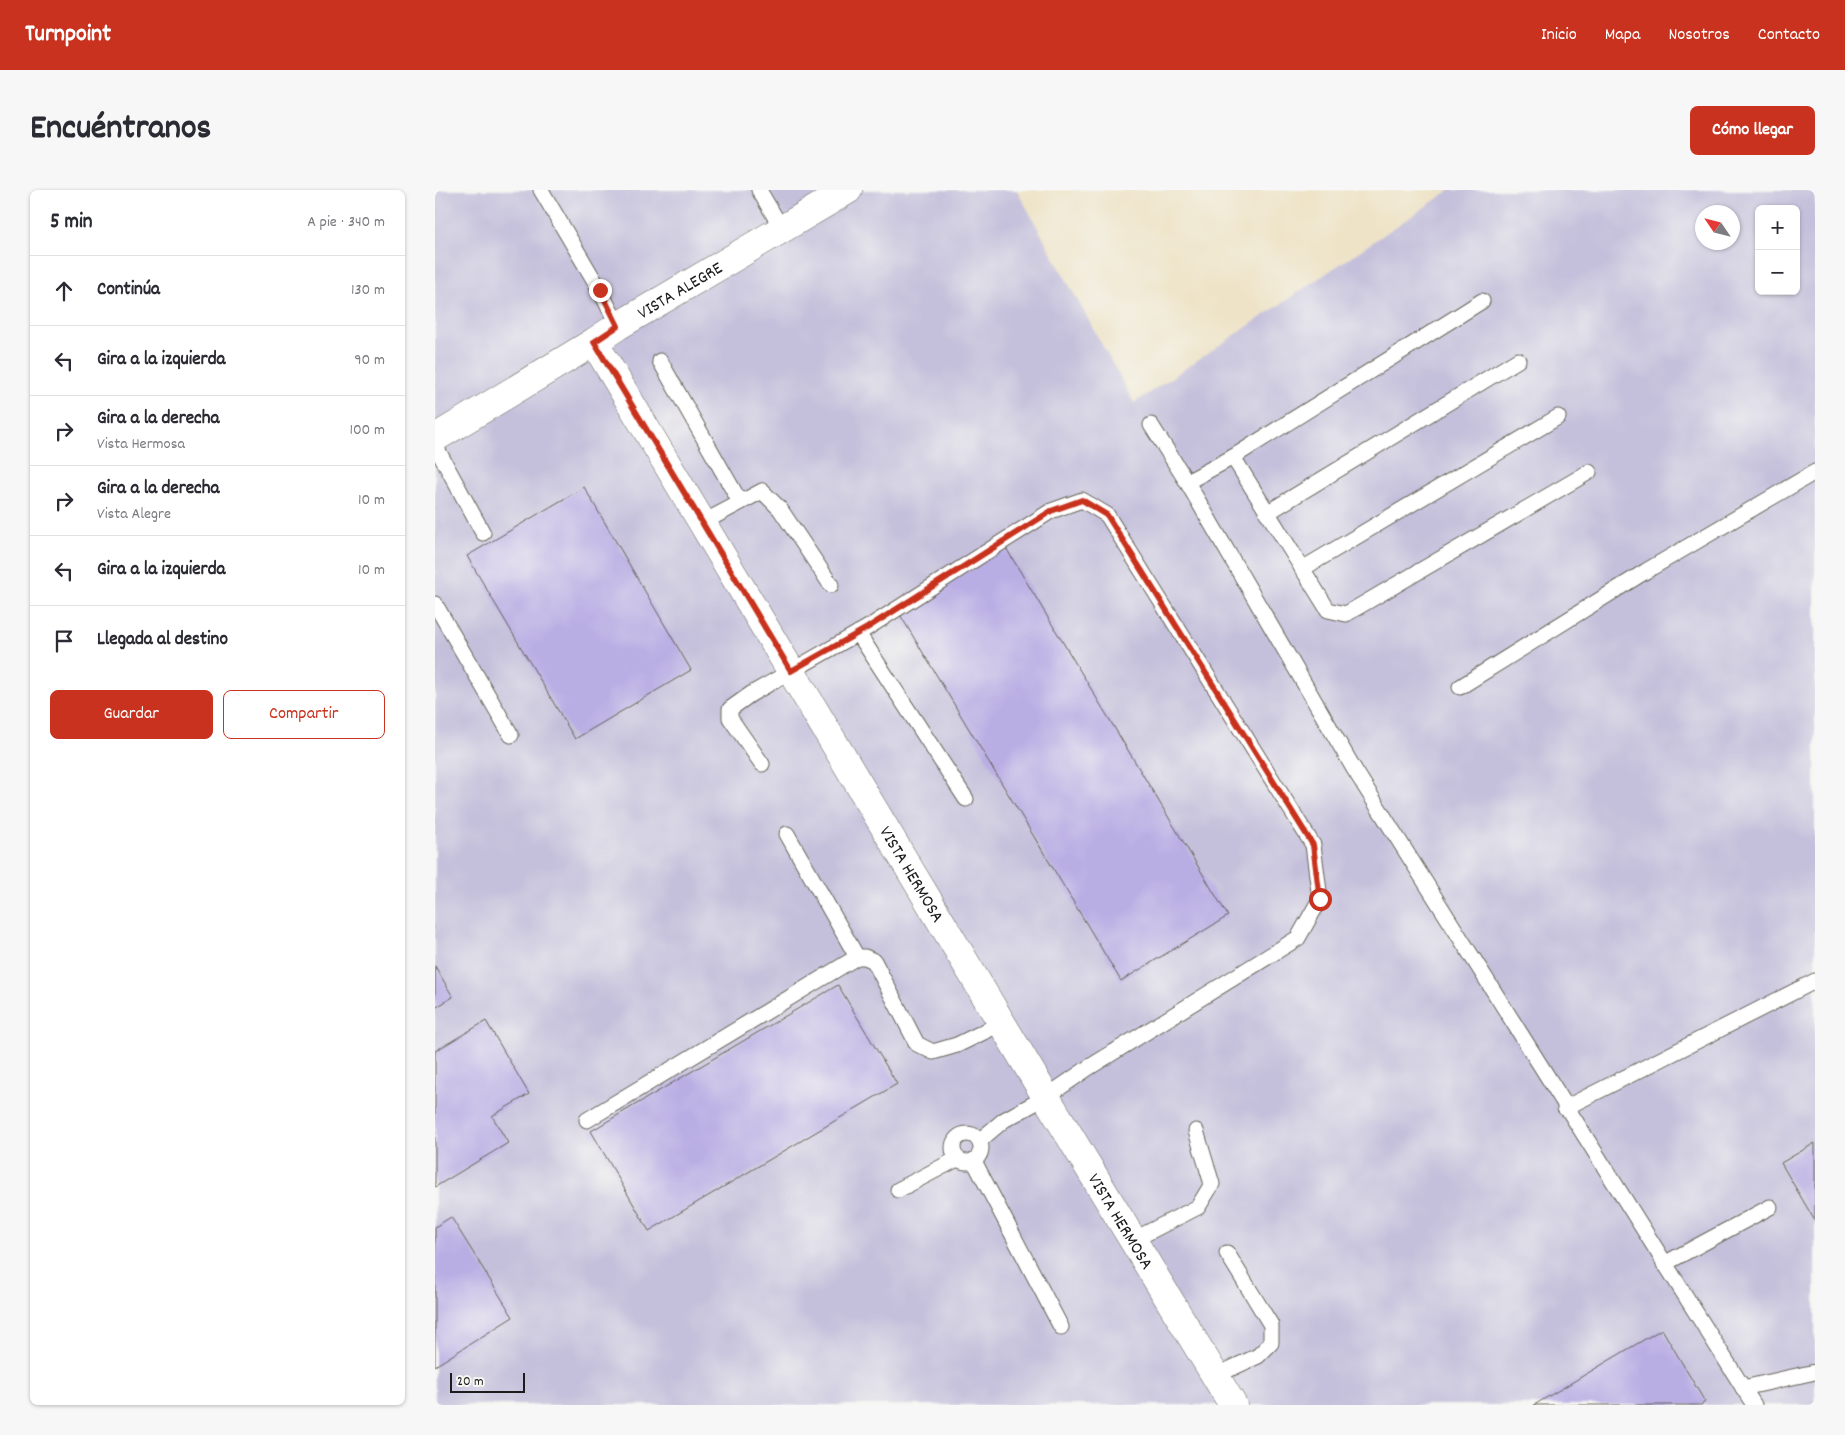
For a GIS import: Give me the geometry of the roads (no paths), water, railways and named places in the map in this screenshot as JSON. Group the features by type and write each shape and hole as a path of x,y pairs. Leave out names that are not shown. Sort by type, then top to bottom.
{"street":[{"name":"VISTA ALEGRE","path":"435,438 618,326 848,190"},
{"name":"VISTA HERMOSA","path":"594,342 1002,1024 1233,1405"}],"lane":[{"path":"541,190 600,290 618,326"},
{"path":"759,190 782,229"},
{"path":"1187,482 1233,457 1482,301"},
{"path":"1267,513 1518,360"},
{"path":"660,361 740,502"},
{"path":"1301,569 1558,417"},
{"path":"1151,424 1187,482 1353,769 1754,1405"},
{"path":"435,445 483,533"},
{"path":"1233,457 1328,610 1346,614 1589,472"},
{"path":"1460,687 1646,571 1815,472"},
{"path":"703,524 762,491 780,509 831,584"},
{"path":"762,764 730,718 730,709 751,694 858,632 1051,511 1082,500 1107,515 1313,845 1320,899 1297,938 1046,1097 1004,1120 979,1140"},
{"path":"435,604 511,734"},
{"path":"858,632 966,800"},
{"path":"787,834 857,957"},
{"path":"587,1120 857,957 865,957 874,961 917,1044 933,1052 957,1045 1002,1024"},
{"path":"1565,1108 1815,981"},
{"path":"1133,1240 1198,1207 1207,1195 1212,1184 1197,1131"},
{"path":"965,1133 974,1135 979,1140 981,1152 974,1161 965,1163 957,1159 952,1152 957,1136 965,1133"},
{"path":"898,1190 957,1159"},
{"path":"974,1161 1061,1328"},
{"path":"1664,1264 1770,1207"},
{"path":"1215,1376 1258,1356 1271,1343 1271,1326 1227,1253"},
{"path":"1743,1388 1815,1372"}]}
